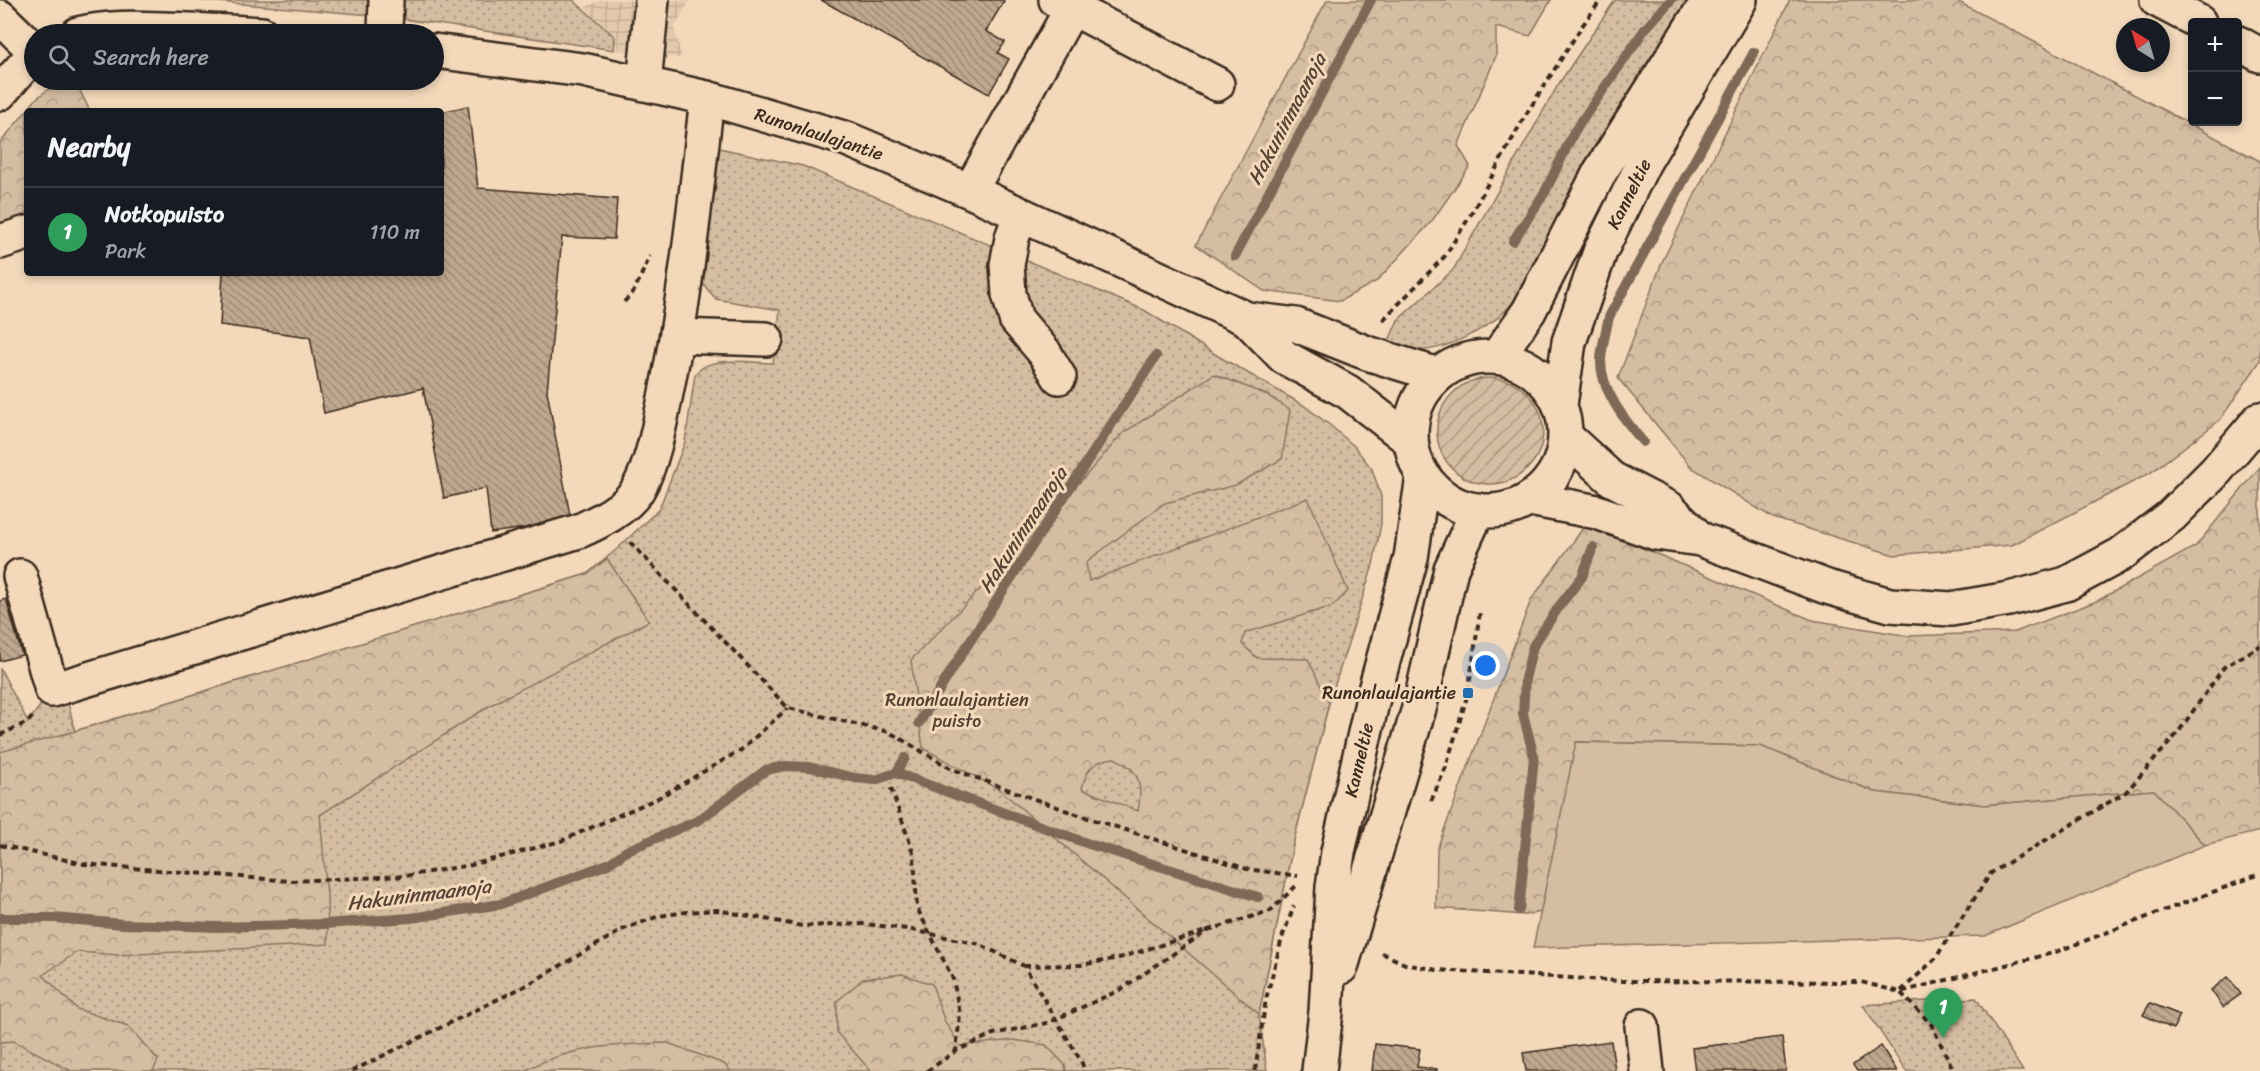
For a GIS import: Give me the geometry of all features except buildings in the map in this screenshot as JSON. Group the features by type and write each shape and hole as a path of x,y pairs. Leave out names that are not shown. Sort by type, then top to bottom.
{"main road":[{"path":"385,24 386,0"},
{"path":"644,84 652,0"},
{"name":"Kanneltie","path":"1497,357 1529,311 1599,172 1711,0"},
{"name":"Kanneltie","path":"1560,405 1569,342 1600,252 1644,162 1740,0"},
{"path":"2157,0 2191,18"},
{"path":"970,191 1064,4 1217,84"},
{"path":"0,17 24,42"},
{"path":"2242,45 2260,55"},
{"name":"Runonlaulajantie","path":"444,52 583,70 707,98 847,139 970,191 1247,319 1296,325 1367,353 1438,375"},
{"path":"0,93 24,64"},
{"path":"20,576 52,690 568,535 608,519 637,490 651,457 662,415 678,336 707,98"},
{"path":"1020,215 1012,238 1007,265 1009,294 1016,319 1044,352 1059,376"},
{"path":"0,242 24,234"},
{"name":"Runonlaulajantie","path":"1247,319 1284,357 1348,392 1411,441"},
{"path":"678,336 766,339"},
{"path":"1497,357 1517,362 1535,372 1550,387 1560,405 1566,437 1563,455 1556,472 1530,499 1514,507 1496,511 1478,510 1462,507 1447,499 1423,476 1415,460 1411,441 1412,423 1416,405 1438,375 1466,360 1497,357"},
{"path":"1530,499 1597,512 1656,533 1700,539 1827,587 1890,605 1951,609 2009,599 2066,584 2120,555 2171,516 2215,472 2260,418"},
{"path":"1566,437 1612,479 1670,509 1700,539"},
{"name":"Kanneltie","path":"1319,1071 1326,1012 1333,887 1338,852 1373,698 1411,558 1423,476"},
{"name":"Kanneltie","path":"1326,1012 1420,705 1451,569 1478,510"},
{"path":"1642,1026 1647,1071"}],"path":[{"path":"1367,353 1380,324 1388,313 1445,256 1457,239 1526,116 1582,26 1601,0"},
{"path":"608,519 788,708 889,732 952,769 1079,815 1247,869 1305,877"},
{"path":"1900,992 1935,959 1991,873 2126,792 2177,734 2223,667 2260,646"},
{"path":"0,845 84,864 290,881 405,876 471,865 561,841 658,798 741,750 788,708"},
{"path":"891,788 914,855 917,908 953,980 960,1014 956,1051"},
{"path":"1376,950 1405,964 1437,970 1620,981 1862,982 1900,992 2054,953 2260,874"},
{"path":"1301,887 1305,877"},
{"path":"352,1071 527,985 624,929 659,916 717,910 802,926 865,924 908,929 979,944 1024,966 1081,964 1119,958 1270,911 1305,877"},
{"path":"1255,1071 1266,999 1282,938 1298,897"},
{"path":"927,1071 956,1051 993,1034 1047,1023 1120,990 1210,929"},
{"path":"1024,966 1081,1061 1084,1071"},
{"path":"1900,992 1931,1024 1954,1071"}],"shaded area":[{"path":"601,0 690,0 674,28 682,58 614,50 615,37 584,8"}],"green space":[{"path":"195,0 573,0 615,37 614,50 444,24 383,16"},
{"path":"1327,0 1551,0 1530,36 1496,27 1496,56 1458,146 1470,166 1432,221 1377,281 1340,301 1264,291 1196,245"},
{"path":"1615,0 1688,0 1616,117 1526,284 1516,299 1497,318 1450,344 1426,350 1412,350 1388,343 1398,320 1453,270 1558,85"},
{"path":"1790,0 1955,0 2188,123 2188,126 2194,126 2260,161 2260,361 2220,420 2150,473 2012,545 1894,555 1773,518 1691,467 1618,378 1662,262"},
{"path":"48,90 80,90 88,108 29,108"},
{"path":"24,114 24,220 0,230 0,143"},
{"name":"Runonlaulajantien puisto","path":"719,148 803,166 1144,310 1303,405 1354,446 1372,469 1381,496 1381,524 1373,565 1329,703 1294,840 1259,1014 1267,1071 0,1071 0,668 28,722 52,690 64,687 75,731 587,574 659,509 685,442 695,375 701,368 710,364 731,361 773,363 780,310 716,299 702,283"},
{"path":"1214,374 1267,395 1290,410 1282,459 1236,485 1165,503 1086,562 1089,581 1308,498 1348,591 1333,606 1245,633 1242,644 1257,658 1308,659 1329,703 1294,840 1259,1014 1000,790 923,748 911,660 1037,531 1123,433","holes":["1114,758 1123,762 1138,779 1140,793 1138,811 1082,789 1088,771 1096,764"]},
{"path":"1490,378 1510,382 1528,393 1539,411 1543,431 1539,451 1528,469 1510,480 1490,484 1470,480 1452,469 1441,451 1437,431 1441,411 1452,393 1470,382"},
{"path":"2260,467 2260,831 2205,845 2154,790 1985,805 1875,792 1760,746 1577,742 1541,912 1524,915 1436,908 1437,849 1531,600 1586,524 1812,620 1909,636 2015,632 2097,601 2196,546"},
{"path":"607,559 649,621 489,706 320,815 327,895 328,944 119,955 77,952 43,975 77,1009 128,1026 158,1060 153,1071 71,1071 14,1041 0,1042 0,752 587,574"},
{"path":"1576,742 1760,746 1875,792 1985,805 2154,790 2205,845 1985,936 1533,948"},
{"path":"902,974 932,984 944,1020 960,1046 1013,1040 1046,1045 1065,1065 1066,1071 871,1071 837,1033 837,1001 863,979"},
{"path":"1976,998 2023,1071 1906,1071 1863,1005"},
{"path":"668,1043 724,1064 731,1071 524,1071 576,1051 631,1044"}],"waterway":[{"name":"Hakuninmaanoja","path":"1235,256 1371,0"},
{"path":"1513,241 1545,192 1574,132 1645,29 1671,0"},
{"path":"1643,442 1615,404 1602,371 1603,343 1609,317 1754,52"},
{"name":"Hakuninmaanoja","path":"919,723 1156,356"},
{"path":"1519,910 1534,757 1523,714 1525,679 1533,646 1582,577 1593,547"},
{"name":"Hakuninmaanoja","path":"0,918 55,918 123,924 218,927 324,924 411,918 501,904 608,864 628,850 699,820 766,770 785,766 809,767 855,778 875,780 896,773 905,758"},
{"path":"896,773 1089,844 1258,897"}],"place":[{"name":"Runonlaulajantie","path":"1468,693"},
{"name":"Notkopuisto","path":"1943,1038"}]}
